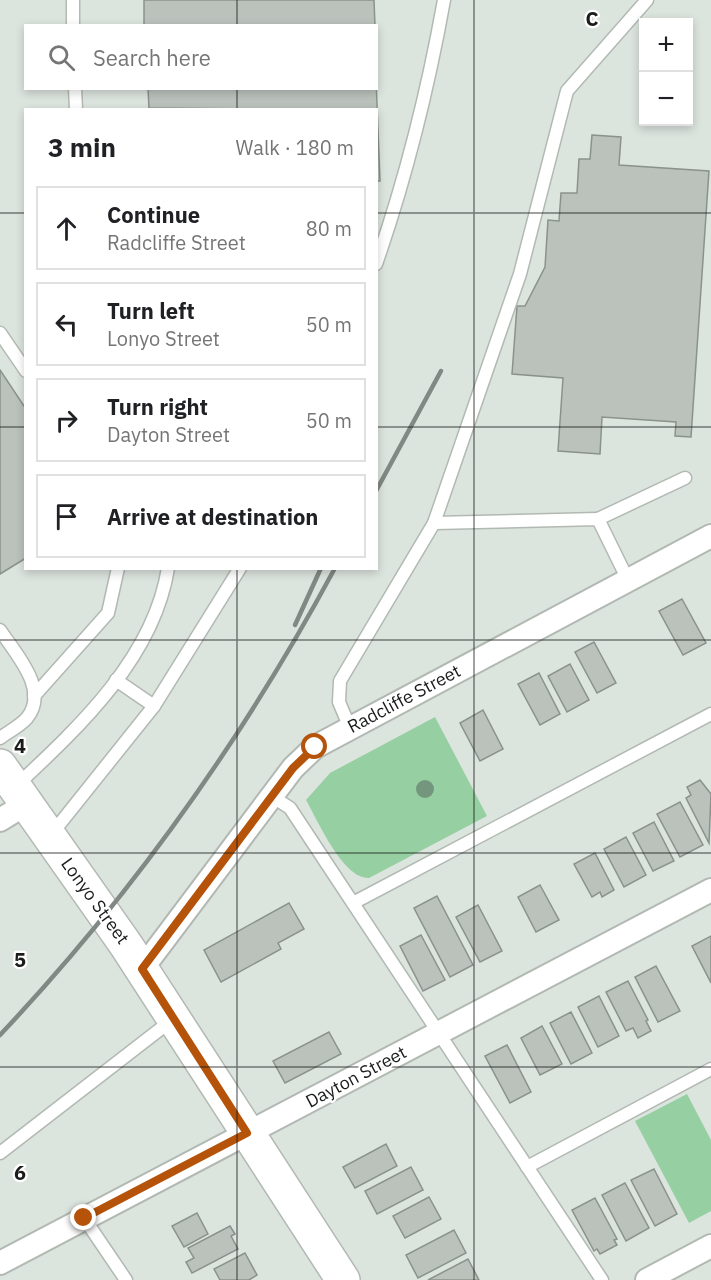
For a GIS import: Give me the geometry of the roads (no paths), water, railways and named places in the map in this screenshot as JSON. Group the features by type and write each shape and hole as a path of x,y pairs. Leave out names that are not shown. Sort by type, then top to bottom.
{"street":[{"name":"Radcliffe Street","path":"142,969 302,757 350,728 711,536"},
{"name":"Lonyo Street","path":"10,794 49,837 142,969 343,1280"},
{"name":"Dayton Street","path":"0,1263 711,890"},
{"path":"646,1280 711,1246"}],"lane":[{"path":"73,0 74,24"},
{"path":"378,258 398,199 434,59 444,0"},
{"path":"350,728 339,702 340,681 434,523 520,274 567,91 647,0"},
{"path":"75,90 76,108"},
{"path":"0,333 24,368"},
{"path":"434,523 598,519 685,478"},
{"path":"598,519 628,580"},
{"path":"34,696 108,613 118,570"},
{"path":"10,794 74,732 116,680 157,612 165,591 168,570"},
{"path":"49,837 154,706 239,570"},
{"path":"0,630 33,683 34,696 27,718 0,738"},
{"path":"116,680 154,706"},
{"path":"353,903 711,714"},
{"path":"273,797 290,808 602,1280"},
{"path":"0,1153 173,1019"},
{"path":"527,1167 711,1069"},
{"path":"84,1218 126,1280"}],"railway":[{"path":"378,487 441,371"},
{"path":"295,625 320,570"},
{"path":"0,1035 96,927 183,813 263,693 334,570"}]}
